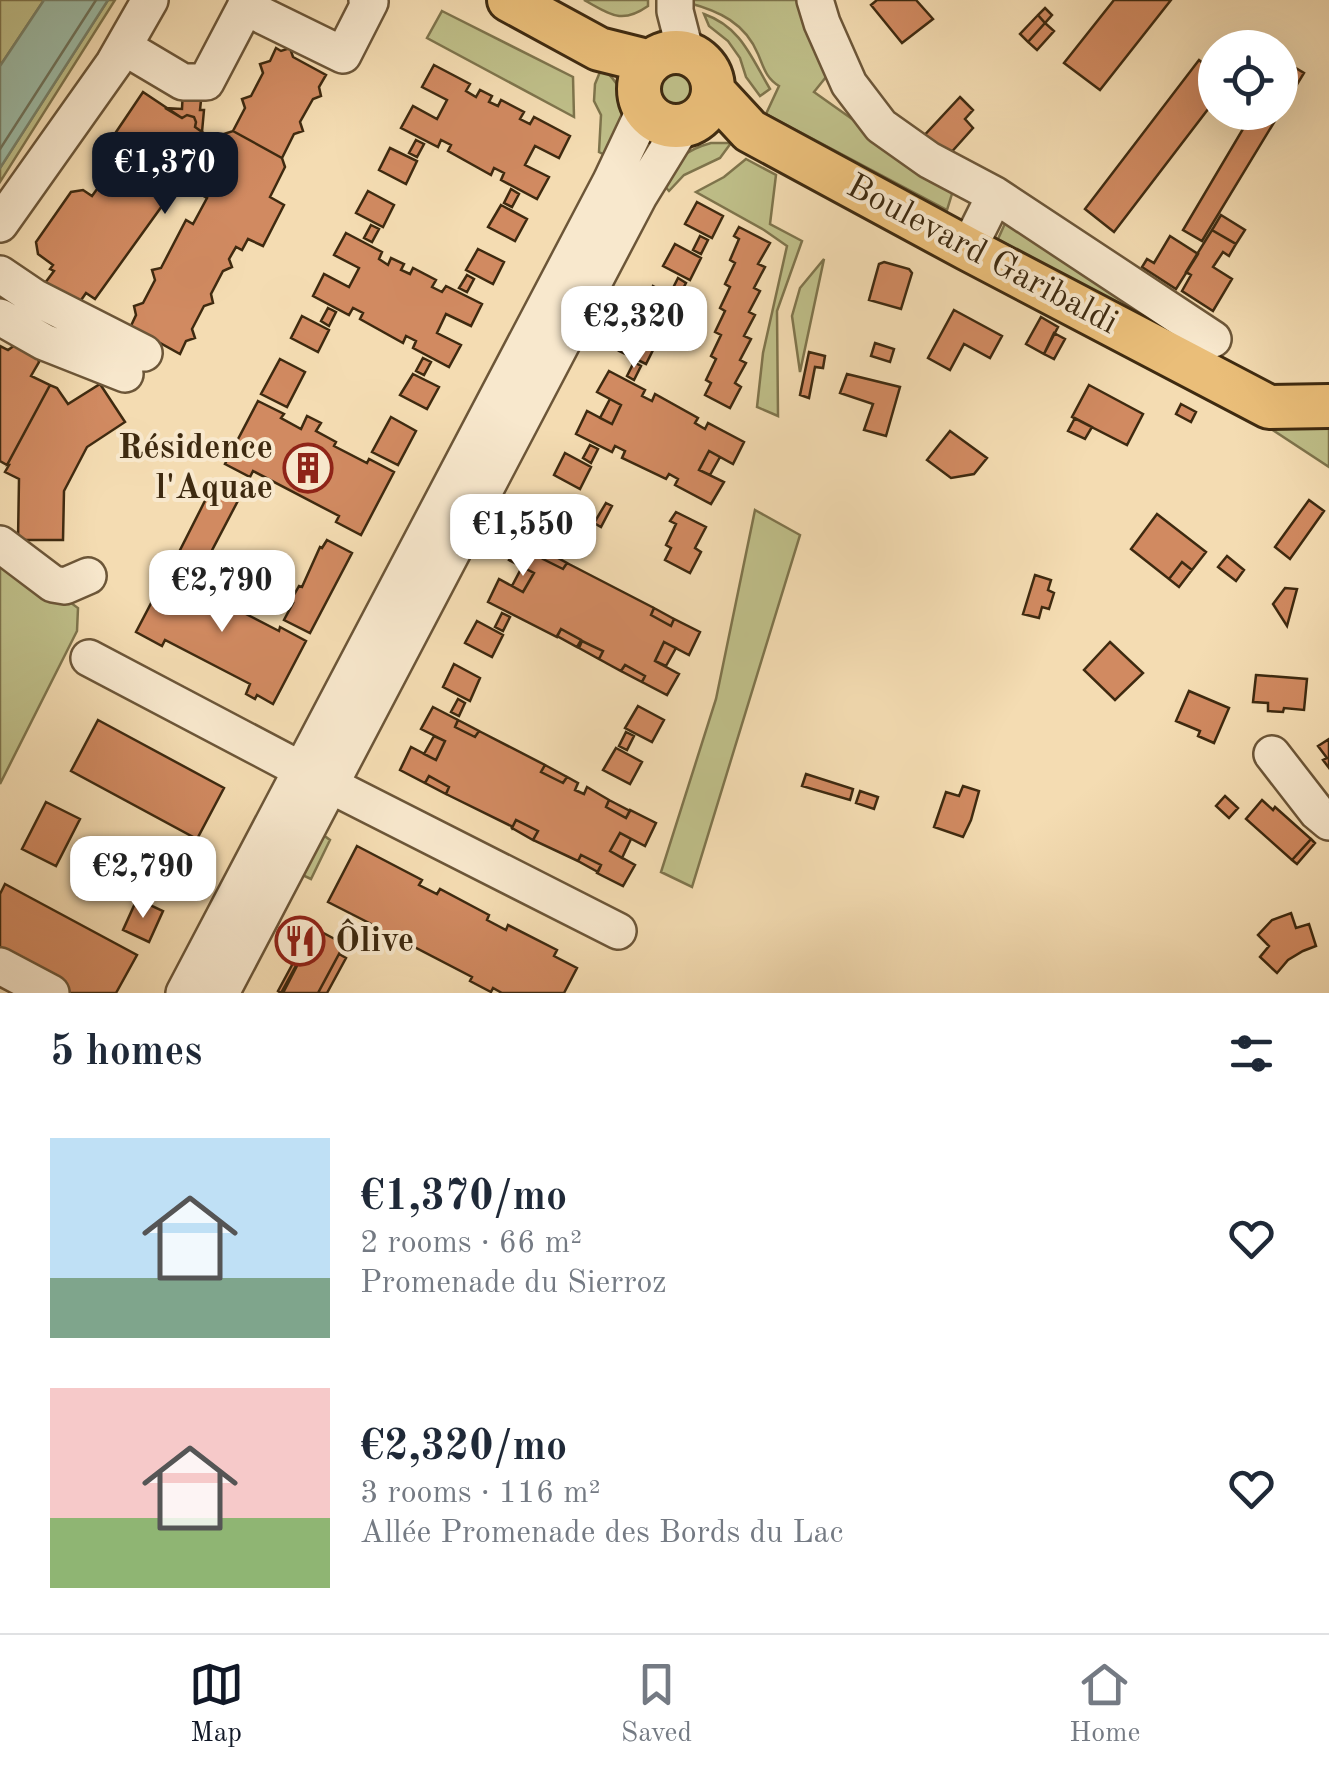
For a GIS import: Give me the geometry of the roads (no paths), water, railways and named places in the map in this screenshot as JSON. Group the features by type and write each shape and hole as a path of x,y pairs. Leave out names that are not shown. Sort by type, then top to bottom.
{"main road":[{"path":"509,0 671,88"},
{"name":"Boulevard Garibaldi","path":"671,88 968,249 1278,388 1329,384"},
{"name":"Boulevard Garibaldi","path":"1213,359 1270,407 1329,406"}],"street":[{"path":"0,224 124,47 150,0"},
{"path":"124,47 183,82 206,82 247,4 343,56 370,2 367,0"},
{"path":"816,0 849,84 881,126 929,160 995,195 1213,359"},
{"path":"222,993 316,778 611,181 671,88 674,6"},
{"path":"968,249 995,195"},
{"path":"0,274 134,363 44,342 0,317"},
{"path":"0,544 53,584 64,586 88,576"},
{"path":"89,658 618,931"},
{"path":"1272,754 1329,822"},
{"path":"184,993 316,778"},
{"path":"0,966 51,993"}],"water":[{"path":"44,0 108,0 0,168 0,66"}],"place":[{"name":"Résidence l'Aquae","path":"308,468"},
{"name":"Ôlive","path":"300,941"}]}
